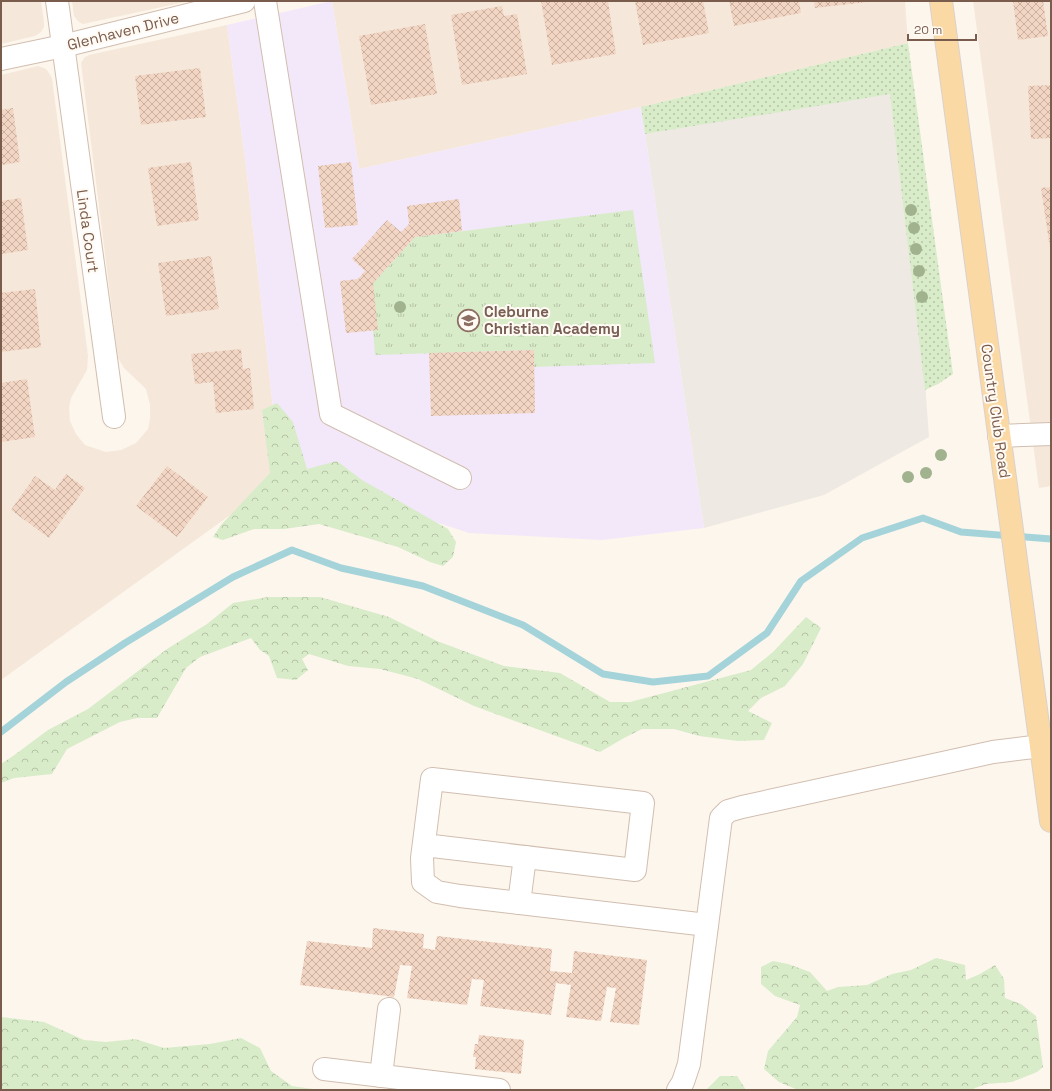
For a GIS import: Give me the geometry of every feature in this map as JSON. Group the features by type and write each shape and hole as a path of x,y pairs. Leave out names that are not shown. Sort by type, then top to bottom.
{"main road":[{"name":"Country Club Road","path":"941,1 1051,821"}],"street":[{"name":"Linda Court","path":"57,1 114,417"},
{"name":"Glenhaven Drive","path":"1,59 63,46 244,1"},
{"path":"266,1 331,414 460,478"},
{"path":"999,436 1051,434"},
{"path":"678,1090 684,1082 689,1064 720,818 728,811 993,752 1041,746"},
{"path":"424,845 635,870 643,803 432,779 422,858 423,882 437,892 460,896 707,924"},
{"path":"519,903 525,857"},
{"path":"381,1076 389,1009"},
{"path":"324,1069 499,1090"}],"shaded area":[{"path":"1,1 41,1 44,27 41,32 35,36 1,44"},
{"path":"72,1 190,1 83,24 74,16"},
{"path":"332,1 905,1 908,43 641,107 359,169"},
{"name":"Cleburne Christian Academy","path":"332,1 359,169 641,107 704,528 602,540 469,533 280,471 246,166 227,25"},
{"path":"973,1 1051,1 1051,486 1039,488"},
{"path":"227,25 246,166 280,471 247,503 1,680 1,75 38,66 47,70 52,78 88,356 87,370 71,398 69,408 70,421 76,434 85,445 106,452 121,450 136,443 148,429 150,405 146,389 124,368 118,358 81,63 85,57 89,55"},
{"path":"890,93 925,381 929,437 824,495 704,528 645,134"}],"green space":[{"path":"908,43 953,374 938,384 925,390 890,94 645,134 641,107"},
{"path":"633,210 655,363 534,367 533,350 375,355 373,330 373,283 415,237"},
{"path":"277,403 293,422 307,469 337,461 362,480 448,529 456,542 453,557 443,566 430,562 398,547 319,524 284,529 254,529 223,540 213,537 221,525 270,473 262,410"},
{"path":"268,597 320,597 389,617 437,641 504,666 560,673 610,702 630,702 751,670 773,652 806,617 821,628 803,664 785,686 761,698 748,711 772,723 764,740 738,741 699,736 674,729 642,729 600,752 474,706 418,679 380,669 348,666 309,654 302,659 308,670 296,680 277,678 269,656 260,650 251,638 200,657 186,668 157,718 137,718 120,722 67,749 52,774 14,778 1,783 1,764 48,730 88,709 167,649 207,624 233,603"},
{"path":"936,958 965,965 966,980 995,965 1004,979 1005,998 1021,1004 1036,1016 1043,1067 1037,1072 1012,1082 986,1084 970,1090 798,1090 779,1082 764,1069 768,1051 797,1017 800,1005 775,996 761,984 761,967 773,961 788,964 810,972 827,991 838,987 867,985 892,974 911,970"},
{"path":"1,1017 44,1022 84,1040 106,1042 135,1039 164,1048 210,1044 241,1038 260,1048 271,1071 292,1086 320,1090 1,1090"},
{"path":"720,1076 737,1076 746,1090 706,1090"}],"building":[{"path":"541,1 608,1 616,54 552,65"},
{"path":"635,1 703,1 709,33 643,45"},
{"path":"729,1 799,1 801,13 734,26"},
{"path":"814,1 867,1 867,2 815,8"},
{"path":"1013,1 1043,1 1048,36 1018,40"},
{"path":"502,6 504,16 517,14 527,74 462,85 451,15"},
{"path":"425,24 437,94 371,105 359,36"},
{"path":"200,68 206,117 141,125 135,76"},
{"path":"1051,85 1051,138 1031,139 1028,86"},
{"path":"13,108 20,162 1,165 1,110"},
{"path":"191,162 199,220 157,226 148,168"},
{"path":"351,162 358,225 325,228 318,166"},
{"path":"1051,187 1051,248 1050,248 1041,188"},
{"path":"21,198 28,250 1,254 1,201"},
{"path":"459,199 462,231 415,237 373,283 378,330 346,333 340,281 358,279 365,271 352,259 387,220 401,232 409,224 407,206"},
{"path":"211,256 219,309 166,316 158,263"},
{"path":"35,289 41,347 1,352 1,293"},
{"path":"241,349 243,369 250,368 254,409 216,413 213,382 195,384 191,354"},
{"path":"534,350 535,413 431,416 429,353"},
{"path":"27,379 35,437 1,442 1,383"},
{"path":"167,466 208,497 177,537 136,506"},
{"path":"66,474 85,488 49,538 11,510 35,476 55,490"},
{"path":"373,928 424,934 423,948 435,950 437,936 552,949 550,971 572,973 574,951 647,960 639,1025 610,1022 616,988 607,987 601,1021 566,1017 571,985 556,983 551,1015 480,1006 484,980 472,979 467,1005 407,998 412,966 400,965 394,997 300,985 307,941 372,948"},
{"path":"479,1035 524,1040 521,1074 475,1069 476,1057 473,1057 475,1044 478,1044"}],"waterway":[{"path":"1,732 66,682 125,643 233,577 292,550 341,568 423,586 523,625 603,674 653,682 708,676 767,633 801,581 862,538 923,518 961,532 1051,539"}],"place":[{"name":"Cleburne Christian Academy","path":"468,320"}]}
